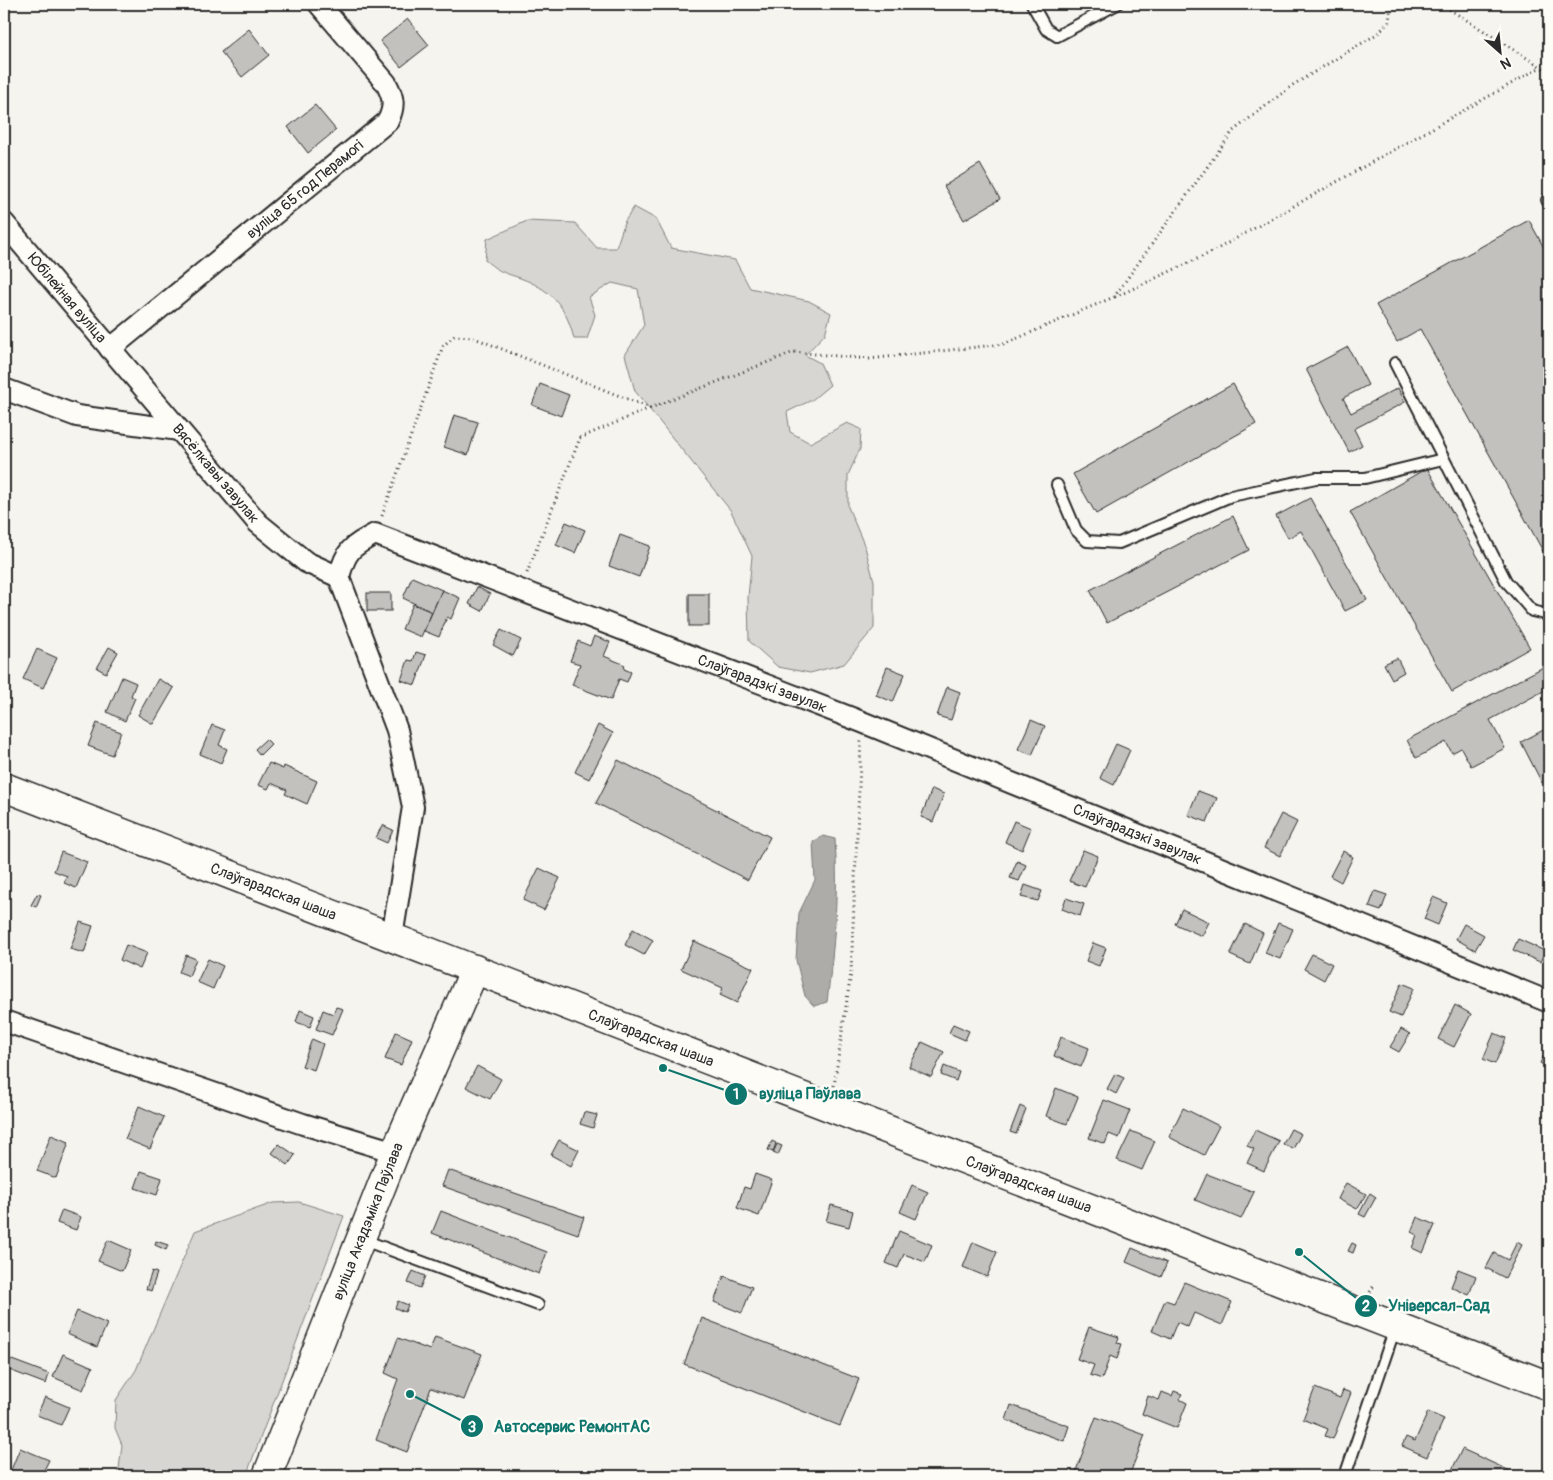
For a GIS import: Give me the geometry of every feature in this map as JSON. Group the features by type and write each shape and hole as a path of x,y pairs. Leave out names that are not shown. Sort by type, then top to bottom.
{"main road":[{"name":"Слаўгарадская шаша","path":"4,787 1549,1386"},
{"name":"вуліца Акадэміка Паўлава","path":"267,1476 395,1152 475,969"}],"street":[{"name":"вуліца 65 год Перамогі","path":"110,349 388,122 394,108 393,96 386,83 319,4"},
{"name":"Юбілейная вуліца","path":"4,224 110,349"},
{"name":"Вясёлкавы завулак","path":"110,349 258,523 306,562 338,576"},
{"path":"4,389 77,416 179,430"},
{"path":"375,534 360,542 344,556 338,576 397,730 413,807 392,937"},
{"name":"Слаўгарадзкі завулак","path":"375,534 862,722 1549,1002"},
{"path":"4,1021 293,1120 395,1152"}],"lane":[{"path":"1032,4 1046,29 1057,36 1117,4"},
{"path":"1394,364 1506,581 1532,611 1549,615"},
{"path":"1057,485 1076,530 1087,541 1119,543 1231,496 1316,478 1365,478 1443,459"},
{"path":"360,1238 538,1305"},
{"path":"1345,1476 1395,1327"}],"path":[{"path":"1114,297 1232,131 1293,85 1377,34 1389,22 1391,4"},
{"path":"1441,4 1549,72"},
{"path":"520,590 580,438 650,408 794,352 869,359 1004,344 1114,297 1212,252 1541,67"},
{"path":"375,534 444,346 454,336 472,337 650,408"},
{"path":"833,1091 851,973 862,722"}],"shaded area":[{"path":"634,207 656,219 671,248 735,260 750,288 809,301 831,313 825,334 805,355 820,363 830,385 812,400 787,412 790,432 810,443 847,423 861,429 860,449 848,475 848,507 865,547 874,581 874,628 844,664 810,673 778,667 749,641 748,597 752,556 731,511 635,391 625,355 644,325 638,289 612,283 589,297 595,315 587,339 574,339 568,320 554,298 530,282 502,272 485,260 487,239 527,221 575,223 597,248 616,248 625,221"},
{"path":"823,836 835,839 835,921 827,1002 814,1006 805,996 796,960 799,913 815,880 813,842"},
{"path":"299,1202 344,1216 246,1476 115,1476 119,1469 122,1445 115,1428 116,1400 136,1370 195,1231 273,1203"}],"building":[{"path":"408,19 429,45 401,67 380,41"},
{"path":"249,29 269,55 242,77 221,52"},
{"path":"315,105 336,130 308,153 288,127"},
{"path":"980,164 1000,199 964,220 944,186"},
{"path":"1529,220 1549,257 1549,562 1420,329 1397,342 1376,305"},
{"path":"1348,347 1368,385 1343,398 1351,413 1398,388 1405,402 1354,429 1362,445 1349,452 1306,369"},
{"path":"540,384 569,395 561,416 532,405"},
{"path":"1233,384 1256,424 1096,514 1073,474"},
{"path":"454,415 478,422 468,455 444,447"},
{"path":"1427,468 1530,648 1452,692 1350,512"},
{"path":"1310,498 1367,600 1345,611 1301,531 1288,538 1276,516"},
{"path":"1233,516 1249,550 1107,623 1090,590"},
{"path":"566,522 585,530 575,553 556,545"},
{"path":"620,535 650,546 639,577 609,566"},
{"path":"412,577 442,590 432,612 403,598"},
{"path":"477,587 490,594 482,611 469,604"},
{"path":"442,590 460,598 451,619 447,617 439,637 424,631"},
{"path":"367,593 391,593 391,611 367,611"},
{"path":"689,594 709,594 709,626 689,626"},
{"path":"413,604 432,612 421,637 402,629"},
{"path":"4,623 9,625 4,634"},
{"path":"501,630 521,640 513,656 493,645"},
{"path":"594,636 610,642 604,656 625,665 624,669 631,672 627,682 619,679 611,700 572,685 580,664 570,661 578,641 590,646"},
{"path":"109,647 118,652 106,673 97,668"},
{"path":"37,649 57,658 43,688 23,679"},
{"path":"416,652 426,655 415,685 401,680 408,660 413,661"},
{"path":"1397,658 1404,672 1392,679 1384,664"},
{"path":"1549,664 1549,688 1490,720 1505,748 1471,766 1461,748 1452,753 1446,742 1416,758 1407,740"},
{"path":"887,667 905,674 893,702 876,695"},
{"path":"122,677 136,683 131,696 135,698 125,721 107,712"},
{"path":"158,679 174,688 153,724 138,715"},
{"path":"947,687 960,692 951,720 937,716"},
{"path":"1031,720 1045,726 1032,755 1018,749"},
{"path":"97,723 121,732 112,755 88,746"},
{"path":"212,725 225,730 219,745 227,749 221,763 200,754"},
{"path":"598,725 613,733 589,779 575,772"},
{"path":"1549,727 1549,779 1542,783 1521,742"},
{"path":"266,739 271,744 260,755 255,749"},
{"path":"1116,744 1130,750 1114,785 1100,778"},
{"path":"618,760 770,837 748,880 596,803"},
{"path":"269,763 283,769 284,766 317,781 307,804 285,794 287,790 271,783 268,789 258,785"},
{"path":"932,789 944,794 933,822 921,817"},
{"path":"1198,791 1217,798 1207,822 1188,815"},
{"path":"1281,814 1297,822 1280,856 1264,848"},
{"path":"1014,821 1031,828 1022,850 1005,842"},
{"path":"382,825 393,830 387,843 376,838"},
{"path":"1083,850 1098,856 1085,887 1069,881"},
{"path":"1343,851 1353,857 1341,882 1330,876"},
{"path":"61,852 87,862 76,888 64,883 67,876 54,871"},
{"path":"1017,861 1026,865 1019,881 1010,878"},
{"path":"539,868 560,878 544,910 523,900"},
{"path":"1025,885 1042,891 1038,901 1021,897"},
{"path":"1375,891 1387,895 1381,911 1369,907"},
{"path":"37,894 41,895 36,907 31,905"},
{"path":"1433,897 1447,903 1438,925 1424,919"},
{"path":"1066,898 1084,904 1080,916 1062,909"},
{"path":"1182,909 1209,922 1202,936 1175,924"},
{"path":"80,922 93,926 84,953 70,949"},
{"path":"1278,923 1293,929 1280,959 1265,953"},
{"path":"1245,924 1263,933 1250,964 1230,955"},
{"path":"1464,924 1484,935 1475,950 1456,939"},
{"path":"633,929 653,940 644,955 625,945"},
{"path":"1518,939 1545,951 1540,962 1513,950"},
{"path":"694,941 753,968 737,1003 720,995 723,988 681,969"},
{"path":"1093,943 1106,948 1099,966 1086,961"},
{"path":"126,945 147,953 140,969 120,960"},
{"path":"1312,954 1332,964 1324,980 1304,969"},
{"path":"186,955 196,959 189,976 179,972"},
{"path":"208,959 223,966 213,989 197,982"},
{"path":"1402,983 1414,988 1401,1017 1389,1012"},
{"path":"1455,1005 1471,1014 1454,1047 1438,1039"},
{"path":"336,1007 343,1009 332,1035 316,1029 323,1010 333,1014"},
{"path":"300,1010 314,1016 310,1027 296,1022"},
{"path":"953,1024 969,1031 965,1040 949,1033"},
{"path":"1401,1029 1410,1034 1399,1052 1390,1047"},
{"path":"396,1032 412,1039 401,1065 385,1059"},
{"path":"1494,1033 1506,1038 1495,1064 1483,1059"},
{"path":"1061,1037 1089,1048 1081,1067 1054,1056"},
{"path":"312,1039 323,1044 314,1070 302,1066"},
{"path":"922,1042 944,1052 931,1077 909,1067"},
{"path":"1549,1046 1549,1068 1540,1063"},
{"path":"4,1047 8,1049 4,1061"},
{"path":"477,1066 501,1079 490,1099 466,1087"},
{"path":"944,1066 959,1072 956,1081 941,1075"},
{"path":"1115,1074 1124,1078 1116,1094 1107,1089"},
{"path":"4,1082 9,1084 4,1099"},
{"path":"1056,1088 1078,1097 1067,1124 1046,1116"},
{"path":"1104,1100 1130,1110 1119,1138 1109,1134 1105,1144 1089,1138"},
{"path":"139,1106 164,1117 150,1149 125,1139"},
{"path":"1020,1106 1026,1109 1016,1134 1010,1132"},
{"path":"1183,1108 1219,1126 1204,1155 1169,1137"},
{"path":"584,1112 597,1115 593,1128 580,1124"},
{"path":"1291,1129 1301,1134 1293,1149 1283,1144"},
{"path":"1255,1130 1279,1141 1264,1171 1247,1163 1254,1149 1247,1146"},
{"path":"1131,1131 1155,1141 1142,1170 1117,1160"},
{"path":"51,1135 69,1142 56,1178 37,1171"},
{"path":"559,1140 579,1150 571,1166 551,1155"},
{"path":"772,1141 776,1143 773,1152 768,1150"},
{"path":"279,1144 295,1155 288,1165 272,1153"},
{"path":"777,1144 782,1146 778,1155 773,1153"},
{"path":"448,1170 584,1217 578,1234 442,1186"},
{"path":"141,1171 162,1178 157,1195 135,1188"},
{"path":"755,1174 772,1180 759,1216 737,1208 744,1187 750,1189"},
{"path":"1207,1174 1254,1192 1241,1219 1195,1200"},
{"path":"1346,1183 1366,1194 1357,1209 1338,1199"},
{"path":"912,1185 928,1192 916,1219 900,1212"},
{"path":"1370,1193 1376,1197 1365,1217 1359,1214"},
{"path":"831,1205 853,1211 849,1227 826,1221"},
{"path":"62,1210 81,1217 76,1230 57,1223"},
{"path":"441,1211 547,1252 539,1274 432,1233"},
{"path":"1417,1217 1435,1225 1423,1253 1412,1248 1417,1235 1411,1232"},
{"path":"899,1231 932,1245 925,1262 904,1254 898,1268 886,1263"},
{"path":"108,1240 131,1250 122,1271 98,1261"},
{"path":"156,1241 168,1245 166,1250 155,1245"},
{"path":"973,1242 997,1252 987,1277 963,1267"},
{"path":"1517,1242 1522,1245 1505,1278 1486,1268 1494,1253 1508,1260"},
{"path":"1352,1243 1356,1245 1353,1253 1348,1251"},
{"path":"1132,1248 1167,1263 1161,1277 1126,1262"},
{"path":"1458,1269 1476,1276 1469,1295 1451,1287"},
{"path":"152,1271 157,1273 151,1291 146,1289"},
{"path":"413,1271 425,1276 420,1288 408,1283"},
{"path":"724,1276 752,1287 742,1313 714,1302"},
{"path":"1184,1282 1232,1302 1222,1325 1194,1313 1188,1327 1177,1322 1170,1339 1152,1331 1165,1300 1174,1303"},
{"path":"1549,1289 1549,1300 1544,1297"},
{"path":"398,1301 408,1305 405,1312 395,1308"},
{"path":"77,1311 107,1324 97,1347 67,1334"},
{"path":"702,1318 859,1379 840,1426 684,1364"},
{"path":"1089,1327 1119,1337 1117,1343 1122,1344 1117,1359 1110,1356 1102,1379 1090,1375 1094,1365 1077,1359"},
{"path":"435,1337 482,1354 464,1400 431,1388 407,1452 376,1440 398,1379 385,1373 398,1338 430,1350"},
{"path":"63,1354 93,1367 83,1390 53,1377"},
{"path":"4,1357 49,1374 46,1384 4,1368"},
{"path":"1315,1388 1340,1398 1343,1390 1351,1393 1333,1439 1325,1436 1328,1429 1303,1419"},
{"path":"1174,1391 1182,1394 1179,1399 1187,1403 1177,1428 1142,1414 1148,1396 1159,1400 1162,1392 1172,1396"},
{"path":"45,1397 69,1407 61,1425 37,1415"},
{"path":"1011,1405 1069,1426 1064,1441 1006,1420"},
{"path":"1428,1412 1444,1419 1427,1457 1402,1446 1406,1437 1415,1441"},
{"path":"1096,1417 1145,1435 1129,1476 1074,1476"},
{"path":"20,1448 49,1460 41,1476 26,1476 11,1470"},
{"path":"1462,1449 1519,1475 1519,1476 1449,1476"}],"place":[{"name":"вуліца Паўлава","path":"663,1068"},
{"name":"Універсал-Сад","path":"1299,1252"},
{"name":"Автосервис РемонтАС","path":"410,1394"}]}
